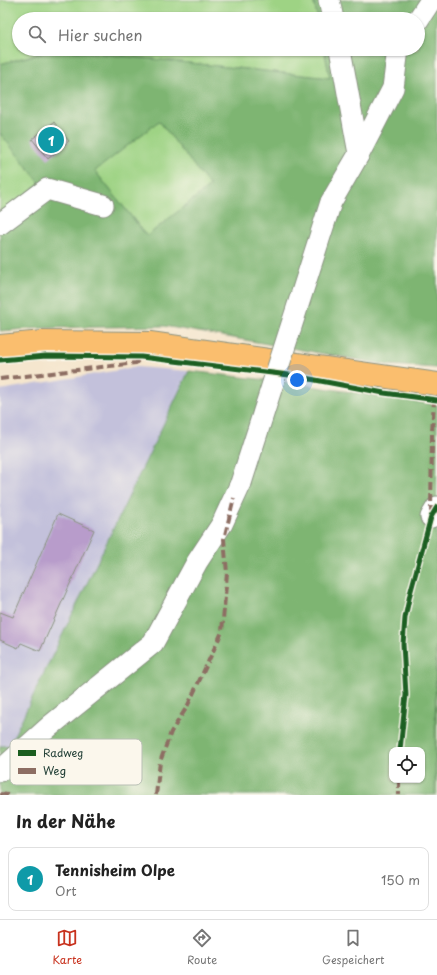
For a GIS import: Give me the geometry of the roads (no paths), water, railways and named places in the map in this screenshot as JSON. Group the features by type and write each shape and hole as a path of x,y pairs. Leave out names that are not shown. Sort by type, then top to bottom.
{"main road":[{"path":"0,346 43,342 150,343 437,384"}],"lane":[{"path":"329,0 332,12"},
{"path":"423,12 431,0"},
{"path":"341,56 359,154"},
{"path":"36,739 153,643 197,562 222,524 241,483 331,202 359,154 393,88 397,56"},
{"path":"0,224 46,189 103,205"},
{"path":"0,771 10,762"}],"place":[{"name":"Tennisheim Olpe","path":"51,140"}]}
